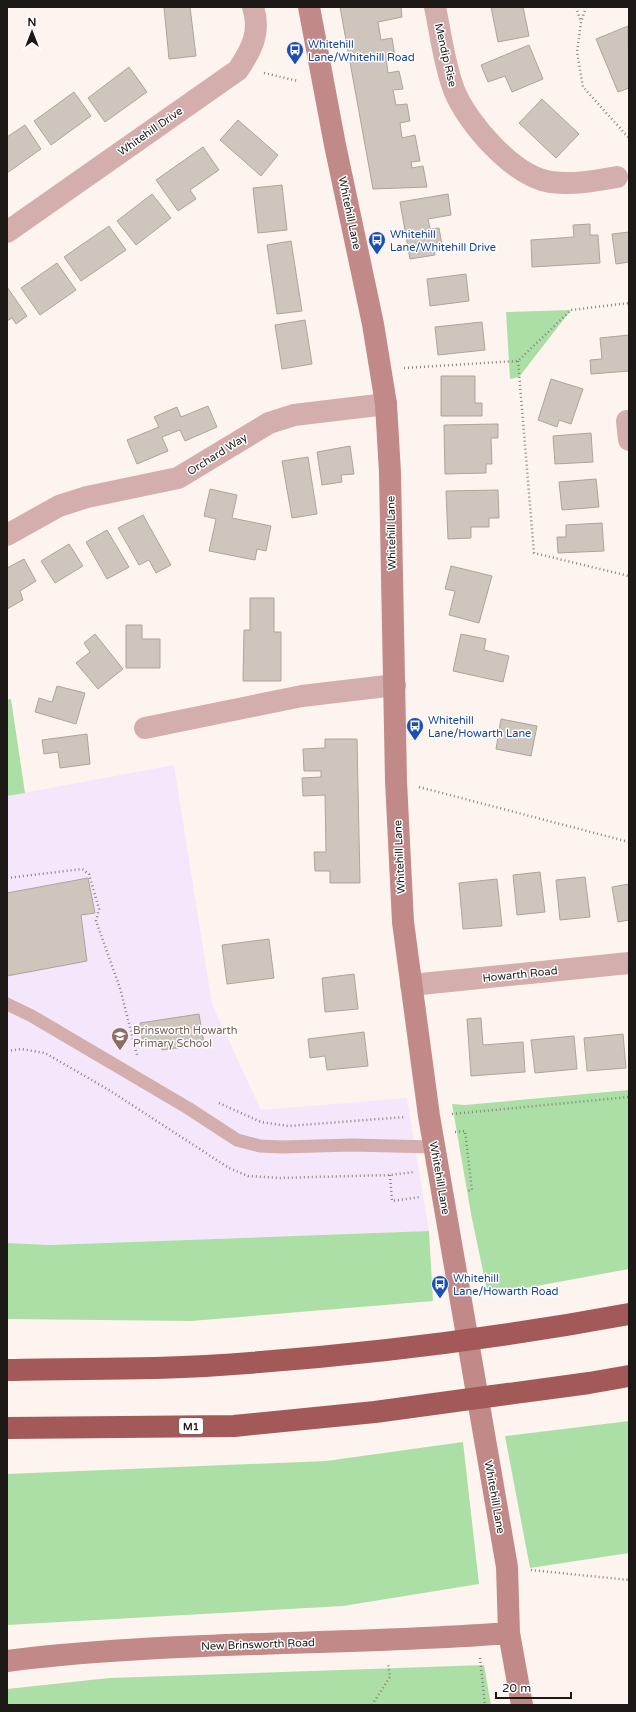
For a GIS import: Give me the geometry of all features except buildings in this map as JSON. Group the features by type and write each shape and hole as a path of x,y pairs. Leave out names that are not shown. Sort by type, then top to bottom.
{"highway":[{"path":"7,1370 204,1366 372,1352 573,1324 629,1314"},
{"name":"M1","path":"7,1428 234,1426 375,1412 589,1383 629,1376"}],"main road":[{"name":"Whitehill Lane","path":"309,7 324,91 381,369 386,404 390,473 396,780 400,886 411,985 429,1116 507,1567 509,1633 522,1705"},
{"name":"New Brinsworth Road","path":"7,1661 114,1650 384,1640 509,1633"}],"street":[{"name":"Whitehill Drive","path":"7,232 238,70 251,50 256,34 256,17 253,7"},
{"name":"Mendip Rise","path":"435,7 447,69 454,91 466,111 502,156 522,171 549,182 580,183 617,177"},
{"name":"Orchard Way","path":"7,535 59,506 87,497 178,478 269,422 294,415 386,404"},
{"path":"145,728 302,696 395,685"},
{"name":"Howarth Road","path":"411,985 629,963"}],"lane":[{"path":"7,1004 30,1015 174,1100 237,1140 260,1146 282,1147 352,1145 434,1147"}],"path":[{"path":"576,7 581,22"},
{"path":"586,7 581,22 577,52 583,87 629,138"},
{"path":"238,70 263,72 298,81 324,91"},
{"path":"381,369 518,361 572,310 629,304"},
{"path":"518,361 534,553 629,576"},
{"path":"396,780 629,842"},
{"path":"7,878 82,869 89,874 99,909 96,921 120,988 138,1060"},
{"path":"218,1103 261,1122 288,1126 429,1116 629,1097"},
{"path":"507,1567 629,1580"},
{"path":"478,1635 485,1705"},
{"path":"372,1705 390,1677 384,1640"}],"shaded area":[{"name":"Brinsworth Howarth Primary School","path":"174,765 212,1004 261,1110 407,1098 429,1231 50,1245 7,1243 7,796"}],"green space":[{"path":"571,310 519,377 510,379 506,312"},
{"path":"11,699 25,793 7,796 7,700"},
{"path":"629,1090 629,1269 488,1295 471,1214 452,1104 465,1105"},
{"path":"429,1231 433,1301 191,1321 7,1319 7,1243 50,1245"},
{"path":"629,1421 629,1553 530,1568 505,1436"},
{"path":"463,1442 479,1584 343,1606 7,1625 7,1474 326,1461"},
{"path":"484,1665 491,1705 7,1705 7,1689 109,1678"}],"place":[{"name":"Whitehill Lane/Whitehill Road","path":"295,65"},
{"name":"Whitehill Lane/Whitehill Drive","path":"377,255"},
{"name":"Whitehill Lane/Howarth Lane","path":"415,741"},
{"name":"Brinsworth Howarth Primary School","path":"120,1051"},
{"name":"Whitehill Lane/Howarth Road","path":"440,1299"}]}
